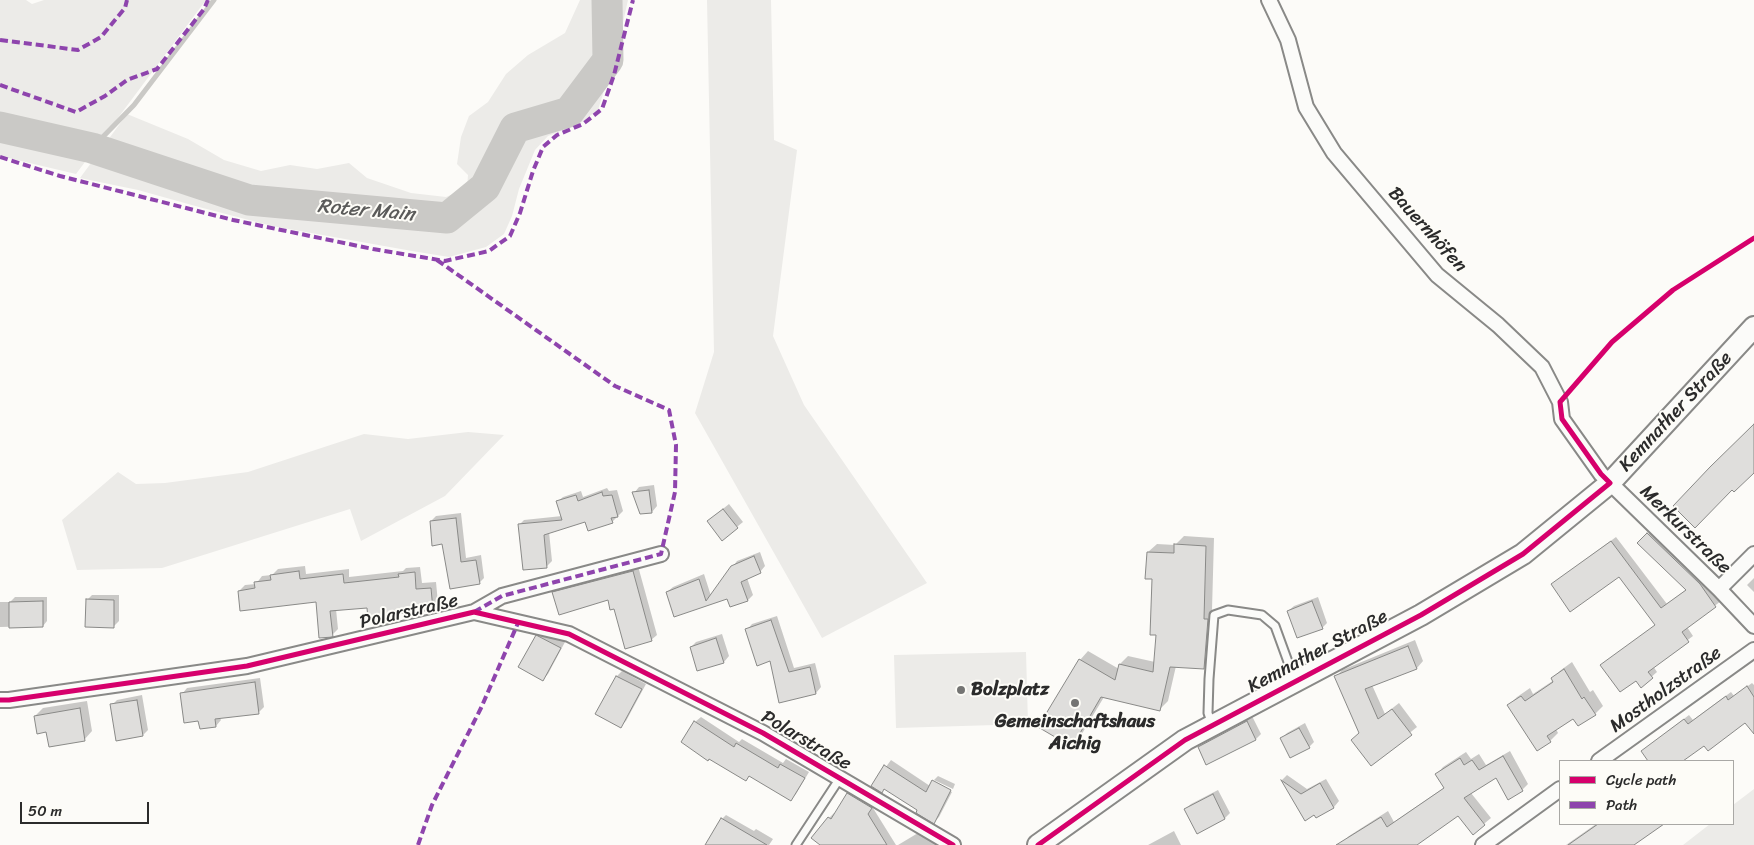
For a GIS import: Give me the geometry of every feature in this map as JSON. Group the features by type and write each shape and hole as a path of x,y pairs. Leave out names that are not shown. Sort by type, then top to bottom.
{"main road":[{"name":"Kemnather Straße","path":"1038,845 1185,740 1421,615 1523,554 1610,483 1754,327"}],"street":[{"name":"Bauernhöfen","path":"1269,0 1288,40 1306,107 1334,153 1438,276 1498,325 1542,366 1560,402 1562,419 1601,474 1610,483"},
{"name":"Merkurstraße","path":"1610,483 1754,626"},
{"name":"Polarstraße","path":"0,700 247,666 474,612 502,596 661,554"},
{"path":"1719,590 1754,554"},
{"name":"Polarstraße","path":"474,612 569,634 732,716 952,845"},
{"name":"Mostholzstraße","path":"1600,760 1754,650"},
{"path":"1483,845 1559,790"}],"lane":[{"path":"1212,725 1208,713 1208,679 1214,615 1228,610 1251,612 1262,615 1275,626 1291,670 1292,683"},
{"path":"796,845 840,778"}],"shaded area":[{"path":"0,0 26,0 32,4 44,0 206,0 76,174 0,156"},
{"path":"580,0 628,0 618,45 598,110 579,124 548,136 535,150 519,189 512,216 504,234 486,247 449,257 412,251 272,226 138,190 80,178 127,114 188,139 224,160 261,171 290,165 317,169 349,163 367,178 411,193 446,197 467,188 468,175 457,164 461,137 469,116 488,102 506,74 528,55 565,33"},
{"path":"707,0 771,0 774,140 797,150 773,336 804,405 927,583 822,638 695,413 714,352"},
{"path":"468,432 504,435 445,496 361,541 350,509 162,568 77,570 62,520 118,472 136,484 165,483 248,472 364,434 408,439"},
{"name":"Bolzplatz","path":"1026,652 1028,724 896,728 894,655"},
{"path":"1754,789 1754,845 1683,845 1709,825 1734,825 1734,804"}],"building":[{"path":"1754,424 1754,473 1734,492 1732,490 1695,528 1673,506"},
{"path":"649,490 652,513 640,514 632,492"},
{"path":"602,492 603,496 612,495 618,517 611,518 613,523 588,531 585,522 544,535 547,568 523,570 518,524 562,520 556,501 576,495 578,501"},
{"path":"723,509 738,528 722,541 707,521"},
{"path":"456,518 461,562 476,560 480,584 450,589 442,544 432,546 430,521"},
{"path":"1647,533 1700,584 1716,607 1682,632 1689,642 1648,672 1653,678 1641,688 1636,681 1620,692 1600,665 1655,625 1619,577 1570,612 1551,584 1611,541 1661,608 1686,590 1637,543"},
{"path":"1174,544 1206,546 1204,619 1208,619 1204,669 1170,667 1160,711 1101,697 1072,747 1038,727 1079,659 1115,680 1119,664 1153,672 1156,635 1150,635 1152,579 1145,579 1147,552 1174,553"},
{"path":"754,556 761,573 741,582 748,601 730,607 727,599 674,617 666,592 699,579 706,601 731,566"},
{"path":"299,571 300,579 343,574 344,583 399,577 398,574 415,572 416,589 431,588 433,610 368,619 367,608 330,611 333,637 319,638 316,602 240,611 238,591 255,588 254,582 271,580 270,575"},
{"path":"633,571 652,641 625,649 614,609 610,610 608,600 559,615 552,592"},
{"path":"86,599 114,600 114,628 85,627"},
{"path":"43,601 43,627 9,628 9,602"},
{"path":"1312,601 1323,629 1297,638 1287,611"},
{"path":"771,620 789,672 810,667 816,694 779,703 770,661 757,666 745,629"},
{"path":"536,635 561,648 543,681 518,667"},
{"path":"716,638 724,663 697,671 690,647"},
{"path":"1408,646 1417,669 1365,689 1378,719 1392,709 1412,735 1371,766 1351,740 1359,733 1334,676"},
{"path":"1564,669 1582,699 1584,697 1596,715 1578,726 1573,719 1547,736 1551,742 1537,751 1507,705 1521,696 1525,701 1553,682 1551,678"},
{"path":"616,676 642,689 621,728 595,714"},
{"path":"255,682 259,714 215,719 216,727 200,729 198,721 184,723 180,693"},
{"path":"1747,686 1754,697 1754,734 1745,723 1708,751 1704,746 1684,760 1647,760 1641,751 1684,719 1688,724 1726,696 1728,700"},
{"path":"137,700 143,736 116,741 110,704"},
{"path":"80,708 85,741 49,747 46,732 37,734 34,716"},
{"path":"694,721 734,747 736,743 778,768 780,764 805,778 791,801 749,776 746,781 709,759 708,761 681,742"},
{"path":"1247,721 1256,740 1206,765 1198,747"},
{"path":"1299,728 1310,748 1290,758 1280,738"},
{"path":"1503,756 1523,791 1508,800 1496,778 1464,798 1485,825 1473,835 1458,816 1417,845 1336,845 1381,817 1387,827 1444,788 1435,774 1460,758 1464,765 1472,760 1479,770"},
{"path":"884,765 926,792 932,780 951,790 934,824 916,813 917,810 884,789 882,793 871,786"},
{"path":"1281,780 1301,794 1320,783 1334,808 1316,818 1314,815 1305,821"},
{"path":"847,793 872,808 868,814 887,845 820,845 811,838 828,817 831,819"},
{"path":"1213,794 1225,819 1197,834 1184,809"},
{"path":"721,818 767,845 705,845"},
{"path":"1597,825 1663,825 1634,845 1568,845"}],"waterway":[{"path":"92,148 134,105 214,0"},
{"name":"Roter Main","path":"0,127 92,148 249,200 447,218 485,187 515,128 569,112 608,60 607,0"}],"marked path":[{"path":"0,40 78,50 101,37 125,8 127,0"},
{"path":"0,85 76,112 105,96 127,80 157,69 204,9 208,0"},
{"path":"0,157 60,176 233,220 373,249 445,261 489,251 510,236 543,147 557,135 583,124 602,109 614,75 633,0"},
{"path":"437,260 615,386 669,410 676,445 675,492 661,554 502,596 474,612"},
{"path":"418,845 432,805 481,708 518,623"}],"cycle path":[{"path":"1038,845 1185,740 1421,615 1523,554 1610,483 1601,474 1562,419 1560,402 1612,342 1673,290 1754,238"},
{"path":"0,700 247,666 474,612 569,634 763,733 953,845"}],"place":[{"name":"Bolzplatz","path":"961,690"},
{"name":"Gemeinschaftshaus Aichig","path":"1075,703"}]}
